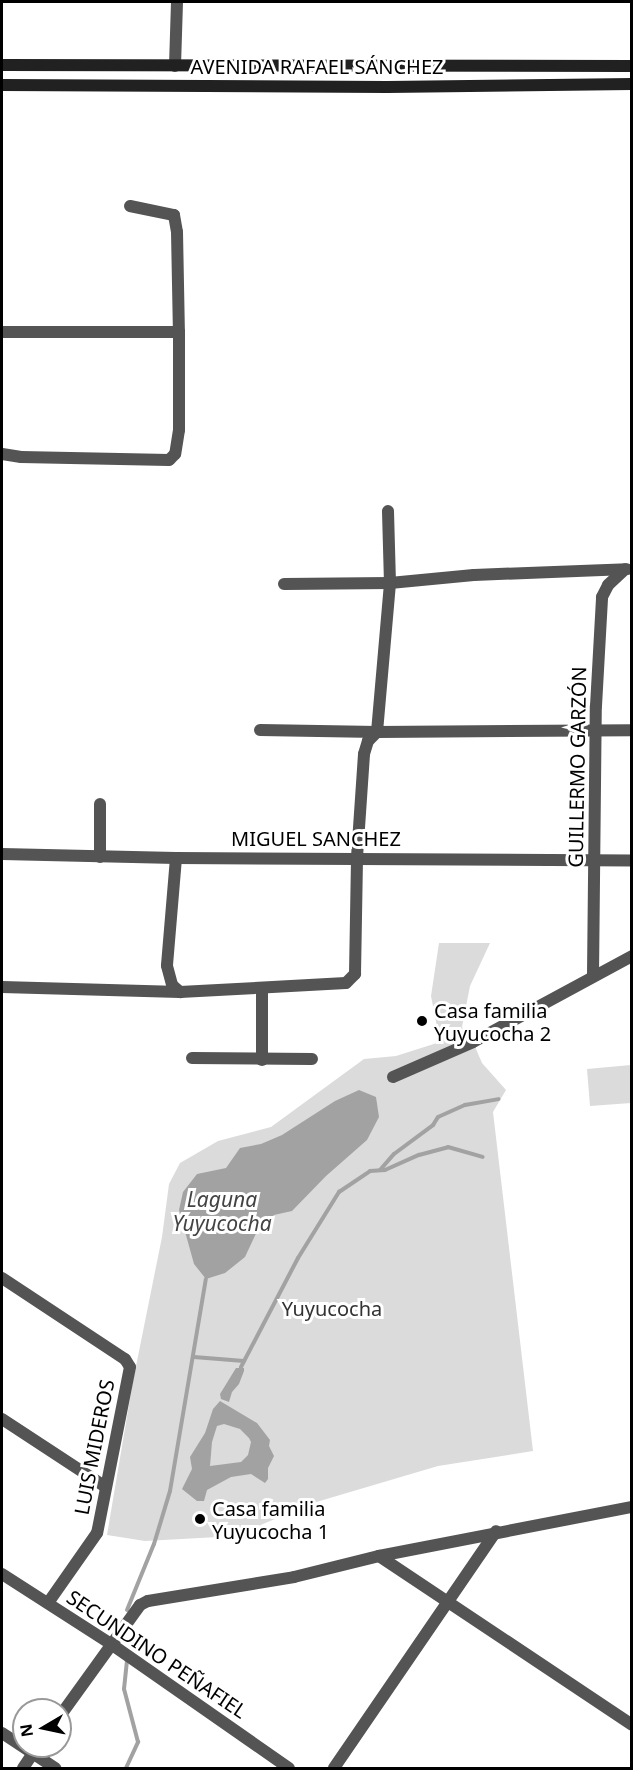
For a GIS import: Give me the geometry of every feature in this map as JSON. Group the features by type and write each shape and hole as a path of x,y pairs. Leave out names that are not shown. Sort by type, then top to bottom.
{"street":[{"path":"176,66 177,2"},
{"name":"AVENIDA RAFAEL SÁNCHEZ","path":"2,65 632,66"},
{"name":"AVENIDA RAFAEL SÁNCHEZ","path":"2,85 387,87 632,84"},
{"path":"2,454 21,457 170,459 175,453 179,430 177,232 174,214 130,206"},
{"path":"2,332 178,332"},
{"path":"2,987 180,992 262,989 346,984 355,974 357,857 364,754 368,741 377,732 390,583 387,511"},
{"path":"284,584 390,583 474,576 628,569"},
{"name":"GUILLERMO GARZÓN","path":"593,975 596,730 602,597 608,585 628,569"},
{"path":"260,730 377,732 632,730"},
{"path":"100,804 100,857"},
{"name":"MIGUEL SANCHEZ","path":"2,854 176,858 632,860"},
{"path":"176,858 167,966 172,985 180,992"},
{"path":"393,1077 473,1042 593,975 632,956"},
{"path":"262,989 262,1060"},
{"path":"192,1058 312,1059"},
{"name":"LUIS MIDEROS","path":"2,1278 125,1359 130,1368 97,1533 48,1604"},
{"path":"2,1419 106,1487"},
{"path":"72,1699 140,1605 148,1601 294,1577 496,1531 632,1507"},
{"path":"334,1768 496,1531"},
{"path":"380,1556 632,1725"},
{"name":"SECUNDINO PEÑAFIEL","path":"2,1574 111,1644 289,1768"}],"green space":[{"name":"Yuyucocha","path":"439,943 490,943 470,986 462,1027 473,1042 482,1063 506,1090 493,1112 533,1451 438,1466 313,1503 244,1532 218,1537 145,1541 107,1535 133,1381 162,1237 169,1184 180,1163 218,1141 271,1127 364,1059 396,1056 440,1042 431,996"},
{"path":"631,1065 631,1103 590,1106 587,1069"}],"water":[{"name":"Laguna Yuyucocha","path":"359,1090 376,1097 379,1117 367,1140 326,1176 292,1211 274,1215 259,1227 245,1257 225,1273 206,1279 194,1264 179,1210 183,1192 197,1174 226,1168 240,1148 261,1144 282,1135 335,1101"},
{"path":"236,1368 244,1368 244,1371 229,1402 221,1399 220,1394"},
{"path":"220,1401 257,1423 270,1440 269,1446 274,1456 268,1468 268,1479 265,1483 251,1474 231,1477 207,1490 204,1501 197,1501 182,1489 192,1469 190,1457 205,1433 213,1409","holes":["224,1424 240,1429 251,1442 248,1455 241,1462 210,1466 212,1442 217,1426"]}],"waterway":[{"path":"380,1170 394,1154 433,1125 438,1117 465,1105 498,1099"},
{"path":"241,1367 298,1258 339,1192 370,1171 385,1170 419,1155 448,1147 483,1157"},
{"path":"127,1610 154,1544 170,1491 206,1279"},
{"path":"194,1357 244,1361"},
{"path":"126,1768 138,1742 124,1689 127,1660"}],"place":[{"name":"Casa familia Yuyucocha 2","path":"422,1021"},
{"name":"Casa familia Yuyucocha 1","path":"200,1519"}]}
